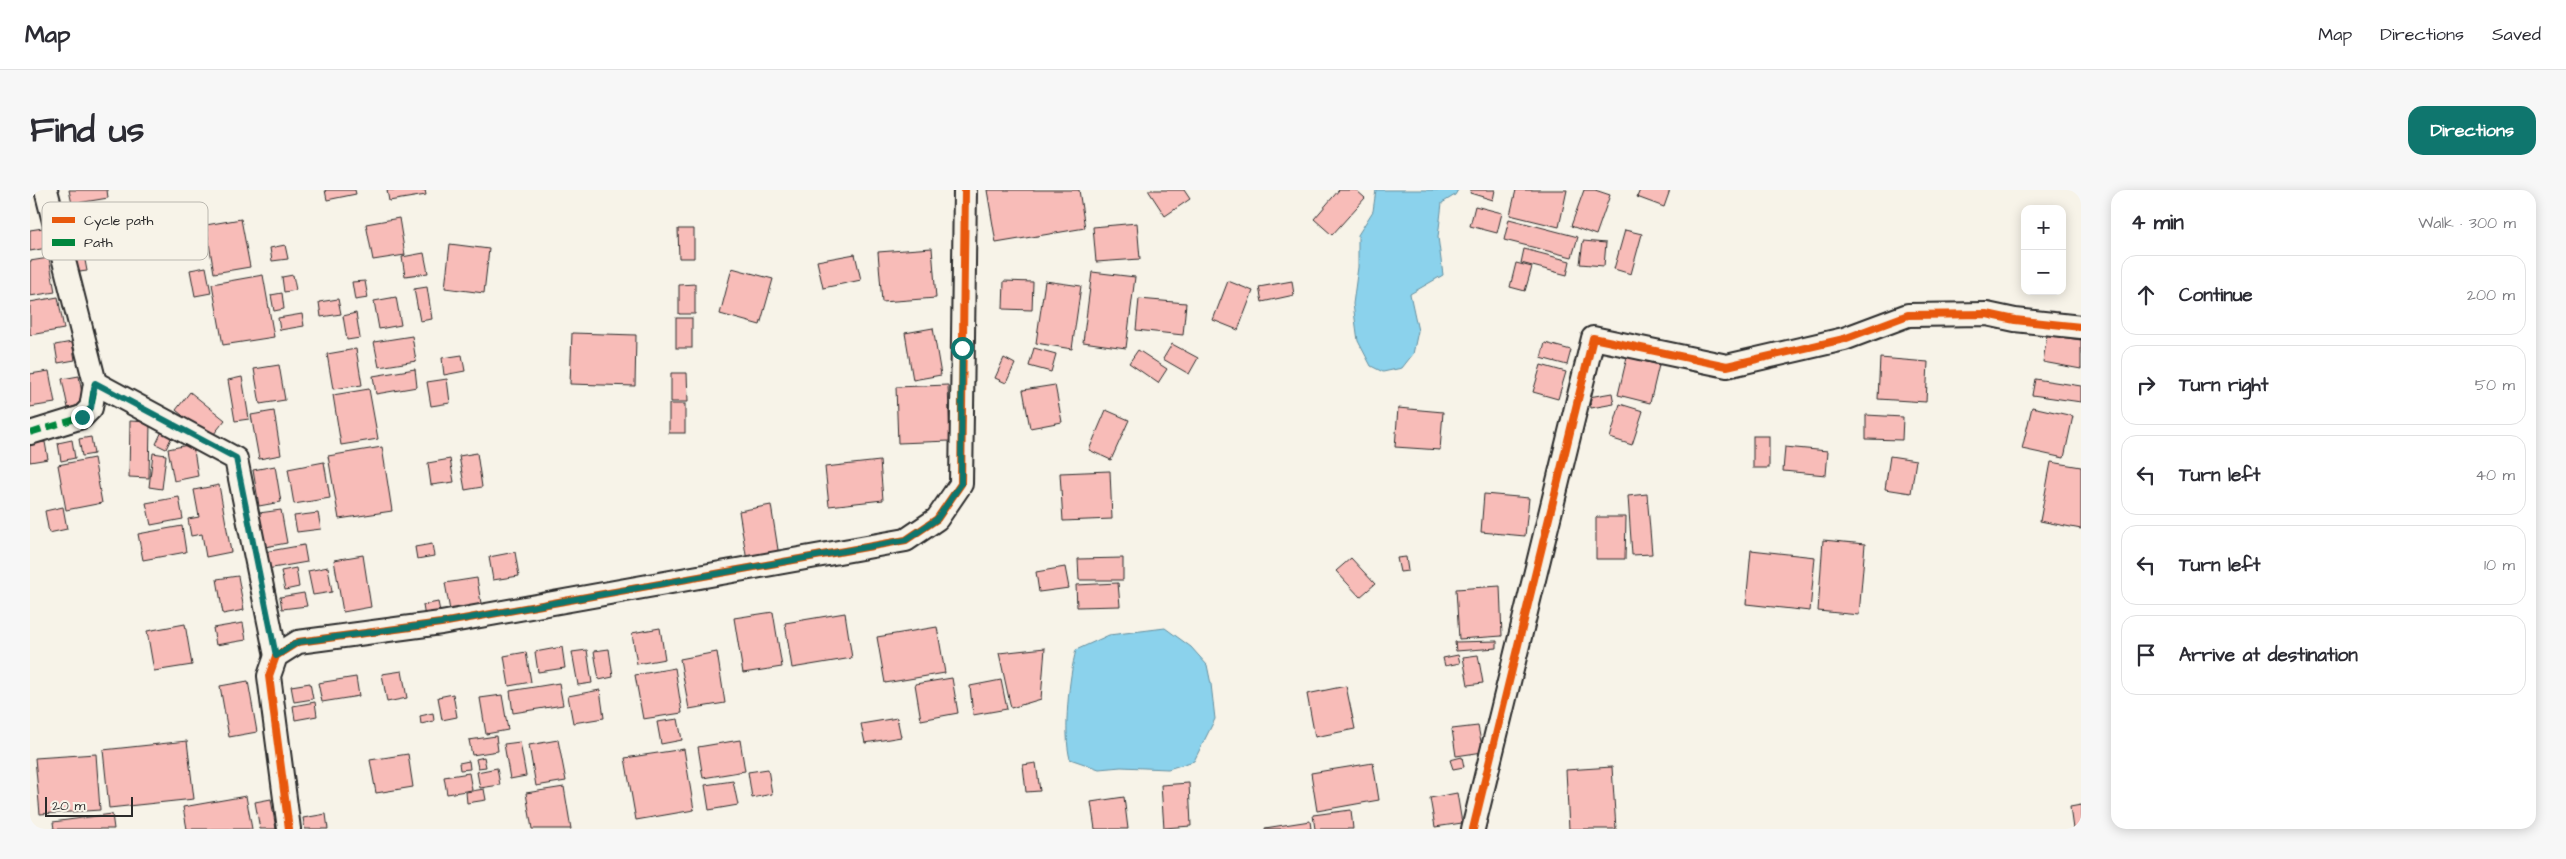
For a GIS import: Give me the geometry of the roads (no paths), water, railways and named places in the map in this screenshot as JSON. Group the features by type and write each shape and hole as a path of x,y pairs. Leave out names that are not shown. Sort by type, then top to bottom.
{"street":[{"path":"276,656 298,642 441,623 906,540 937,519 961,484 965,190"},
{"path":"30,433 82,417 91,408 95,383 64,260"},
{"path":"1473,829 1593,338 1727,366 1844,339 1908,316 1987,314 2015,320 2081,326"},
{"path":"95,383 236,458 276,656 269,676 289,829"}],"water":[{"path":"1376,190 1458,190 1455,195 1442,203 1438,237 1443,275 1410,294 1418,331 1413,354 1402,368 1383,372 1371,366 1358,341 1353,304 1358,267 1358,235 1373,211"},
{"path":"1165,628 1191,647 1207,665 1215,719 1194,761 1168,769 1121,767 1099,769 1070,759 1067,720 1071,675 1076,650 1109,635"}]}
